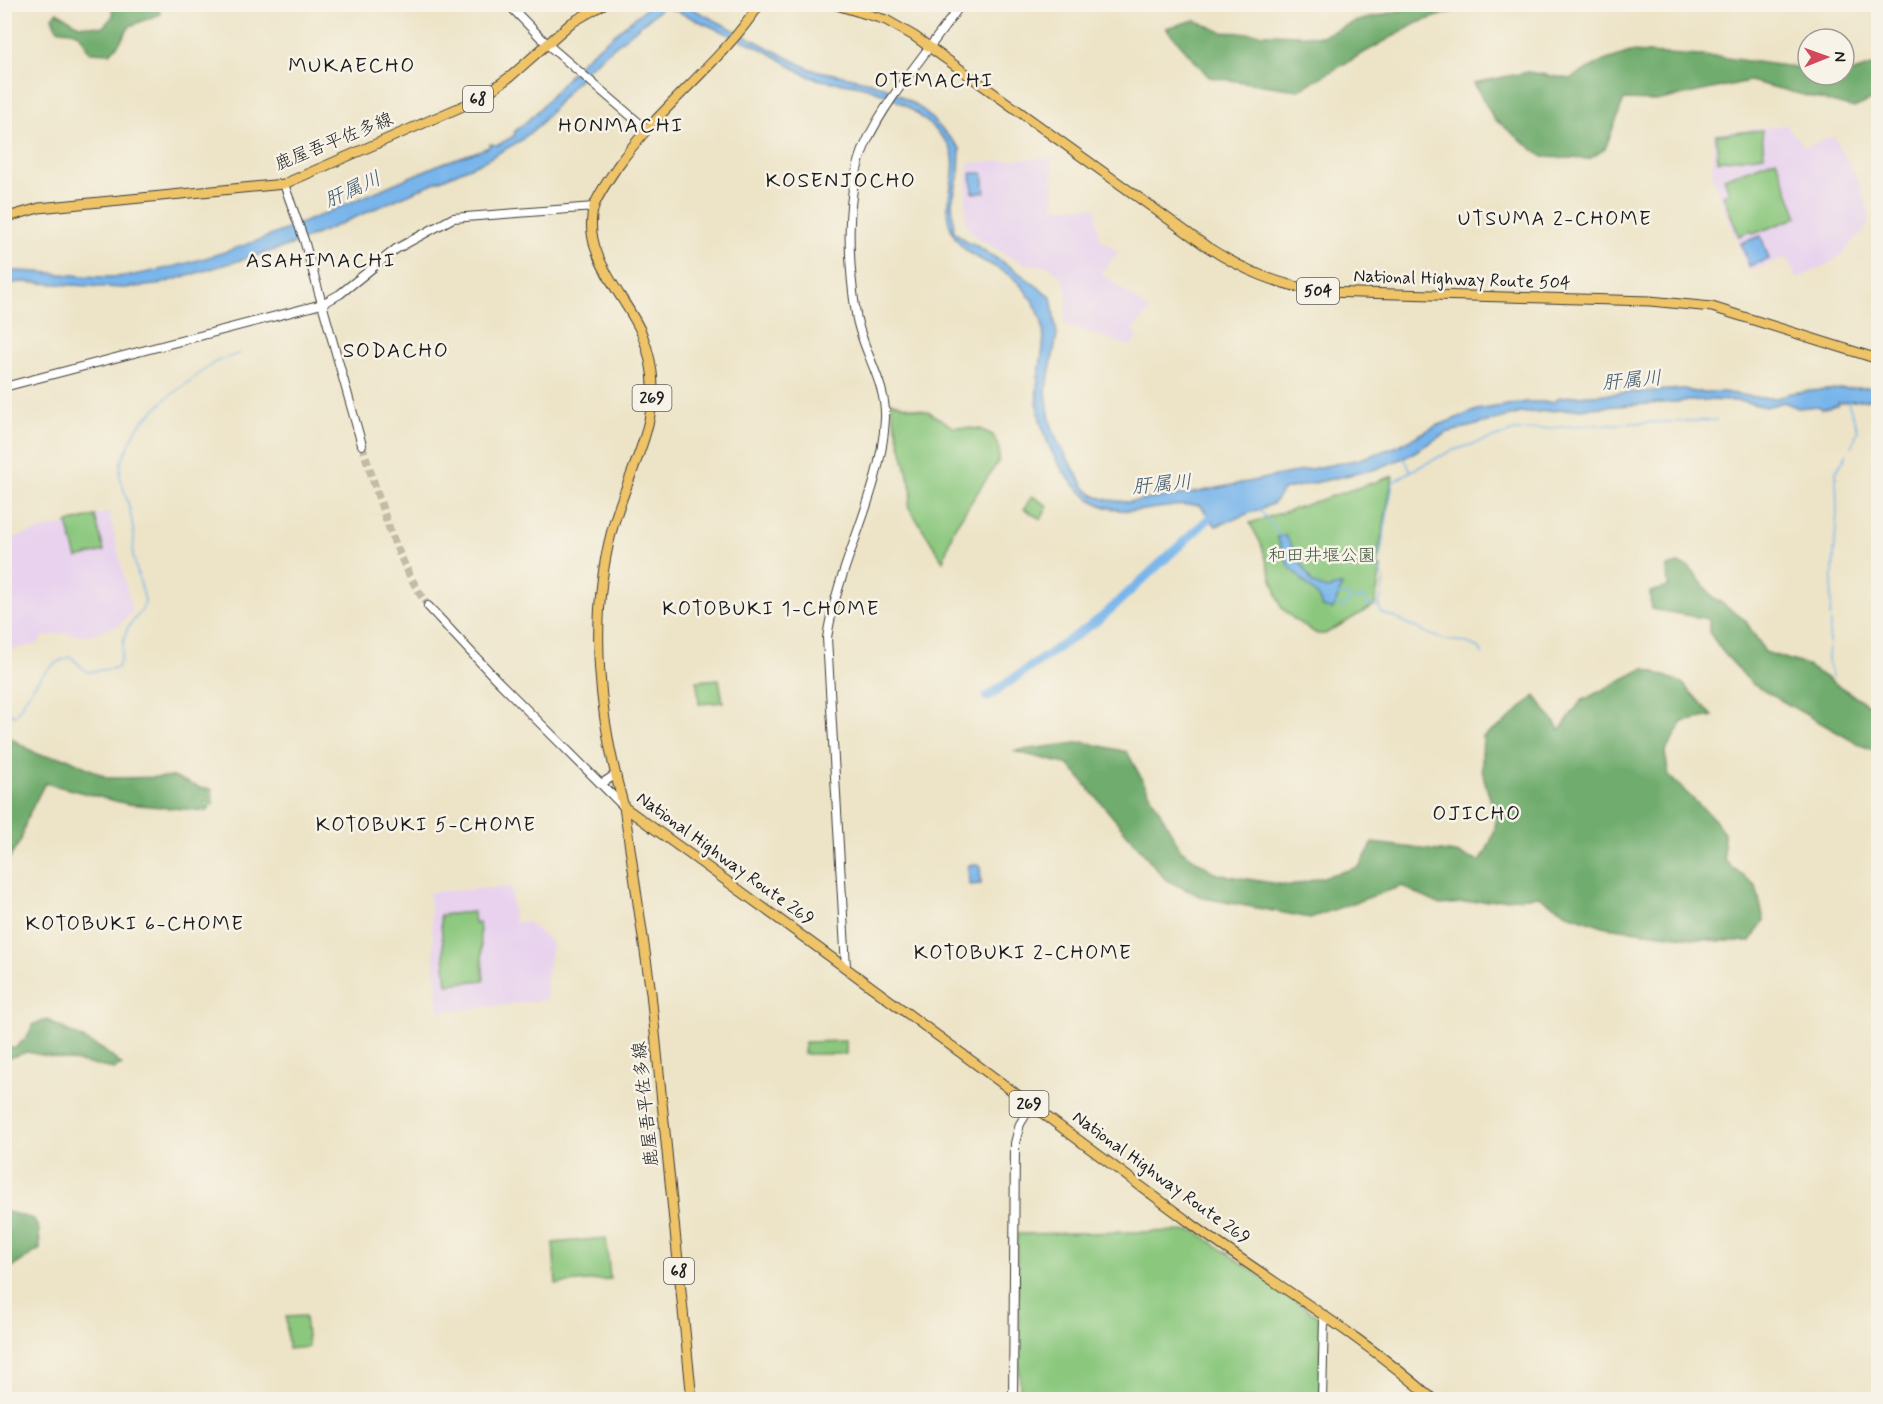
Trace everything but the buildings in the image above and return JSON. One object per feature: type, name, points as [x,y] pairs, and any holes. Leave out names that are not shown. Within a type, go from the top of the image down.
[{"type":"main road","name":"鹿屋吾平佐多線","points":[[4,218],[39,208],[284,184],[479,99],[511,76],[571,23],[604,4]]},
{"type":"main road","points":[[594,207],[607,182],[645,129],[729,42],[760,4]]},
{"type":"main road","name":"National Highway Route 504","points":[[833,4],[886,20],[929,47],[1206,246],[1249,272],[1274,282],[1323,292],[1650,301],[1712,307],[1877,356]]},
{"type":"main road","name":"National Highway Route 269","points":[[594,207],[596,244],[602,267],[642,333],[652,370],[650,415],[612,531],[601,602],[602,703],[615,775],[624,807],[846,967],[1031,1106],[1434,1400]]},
{"type":"main road","name":"鹿屋吾平佐多線","points":[[624,807],[651,993],[692,1400]]},
{"type":"street","points":[[508,4],[547,44],[645,129]]},
{"type":"street","points":[[846,967],[827,638],[831,614],[878,473],[886,408],[858,325],[849,270],[858,166],[866,143],[891,102],[961,4]]},
{"type":"street","points":[[284,184],[304,240],[363,445]]},
{"type":"street","points":[[4,387],[322,304],[340,294],[396,249],[453,218],[594,207]]},
{"type":"street","points":[[428,606],[624,807]]},
{"type":"street","points":[[601,784],[615,775]]},
{"type":"street","points":[[1013,1400],[1015,1143],[1020,1124],[1031,1106]]},
{"type":"street","points":[[1322,1400],[1323,1317]]},
{"type":"shaded area","points":[[1786,125],[1805,147],[1834,136],[1859,183],[1869,213],[1869,224],[1843,253],[1833,261],[1797,279],[1787,258],[1749,271],[1712,177],[1714,134]]},
{"type":"shaded area","points":[[1052,157],[1054,207],[1096,207],[1101,240],[1118,252],[1101,273],[1150,311],[1133,329],[1137,337],[1131,346],[1064,324],[1068,296],[1062,277],[1049,266],[1026,264],[1015,260],[979,239],[970,230],[965,220],[968,163]]},
{"type":"shaded area","points":[[109,512],[132,612],[119,625],[86,636],[65,633],[51,635],[43,637],[37,644],[5,651],[5,540]]},
{"type":"shaded area","points":[[511,887],[514,923],[526,921],[550,941],[552,946],[546,978],[547,1000],[439,1012],[429,892]]},
{"type":"green space","points":[[1425,4],[1472,5],[1417,23],[1298,90],[1209,77],[1166,28],[1195,20],[1222,32],[1322,36],[1354,22]]},
{"type":"green space","points":[[118,5],[161,5],[158,6],[160,14],[130,26],[110,53],[89,52],[80,36],[73,32],[59,30],[52,17],[57,12],[79,25],[103,27],[113,16],[112,10]]},
{"type":"green space","points":[[1630,52],[1719,57],[1796,67],[1796,87],[1856,87],[1856,71],[1878,64],[1878,97],[1854,108],[1749,81],[1656,101],[1624,100],[1605,149],[1589,159],[1543,157],[1494,119],[1474,83],[1528,72],[1570,79],[1601,62]]},
{"type":"green space","points":[[1762,130],[1764,155],[1718,161],[1716,135]]},
{"type":"green space","points":[[1776,159],[1798,217],[1753,234],[1751,231],[1739,236],[1723,195],[1729,192],[1724,178]]},
{"type":"green space","points":[[890,402],[929,412],[953,427],[980,429],[993,435],[999,448],[999,460],[954,528],[943,561],[908,506],[912,492]]},
{"type":"green space","name":"和田井堰公園","points":[[1393,476],[1376,567],[1381,567],[1375,605],[1325,634],[1317,634],[1296,621],[1281,607],[1261,544],[1250,523]]},
{"type":"green space","points":[[1032,496],[1048,506],[1041,519],[1024,509]]},
{"type":"green space","points":[[95,516],[104,551],[77,558],[67,523]]},
{"type":"green space","points":[[1678,564],[1689,567],[1713,597],[1745,620],[1765,652],[1806,665],[1878,711],[1878,752],[1858,744],[1752,684],[1722,651],[1709,632],[1709,619],[1651,609],[1650,592],[1668,587],[1667,567]]},
{"type":"green space","points":[[1644,668],[1682,683],[1713,716],[1682,722],[1665,753],[1669,776],[1716,821],[1724,834],[1724,860],[1756,886],[1764,920],[1751,941],[1717,941],[1606,927],[1571,915],[1538,896],[1440,905],[1402,886],[1310,918],[1204,898],[1166,880],[1069,765],[1013,751],[1084,742],[1127,752],[1181,850],[1217,874],[1291,886],[1359,867],[1373,843],[1456,853],[1480,862],[1493,835],[1495,825],[1494,809],[1482,770],[1483,737],[1507,721],[1535,696],[1560,730],[1581,701]]},
{"type":"green space","points":[[719,679],[723,702],[699,704],[697,681]]},
{"type":"green space","points":[[5,735],[39,755],[67,758],[108,778],[174,777],[201,788],[212,789],[213,804],[206,811],[127,804],[45,783],[27,818],[21,840],[5,865]]},
{"type":"green space","points":[[473,912],[474,923],[479,922],[484,980],[447,984],[440,915]]},
{"type":"green space","points":[[47,1020],[102,1049],[122,1065],[114,1069],[27,1052],[5,1059],[5,1047],[15,1048],[26,1038],[34,1024]]},
{"type":"green space","points":[[846,1041],[846,1054],[804,1054],[805,1042]]},
{"type":"green space","points":[[4,1211],[34,1219],[39,1231],[40,1249],[11,1268],[5,1262]]},
{"type":"green space","points":[[1196,1231],[1320,1318],[1321,1399],[1020,1399],[1017,1234]]},
{"type":"green space","points":[[606,1238],[610,1279],[556,1284],[553,1243]]},
{"type":"green space","points":[[305,1316],[308,1347],[288,1349],[286,1317]]},
{"type":"water","points":[[650,5],[685,5],[810,69],[871,82],[891,90],[923,110],[960,148],[959,174],[952,202],[954,231],[969,244],[972,243],[1015,270],[1051,297],[1057,335],[1046,391],[1050,421],[1057,441],[1085,488],[1095,496],[1128,502],[1193,493],[1360,459],[1398,446],[1434,427],[1477,410],[1526,402],[1553,402],[1560,397],[1685,389],[1693,392],[1723,392],[1777,398],[1790,393],[1807,391],[1878,387],[1878,398],[1838,403],[1838,405],[1821,409],[1818,406],[1798,408],[1784,402],[1766,407],[1739,401],[1702,400],[1521,413],[1446,433],[1406,457],[1376,469],[1283,490],[1273,504],[1216,526],[1200,505],[1136,510],[1114,509],[1098,503],[1083,493],[1069,479],[1048,444],[1038,406],[1037,388],[1044,339],[1041,319],[1032,300],[1017,282],[1001,270],[968,252],[951,229],[948,207],[954,161],[946,141],[918,114],[885,94],[860,86],[811,77],[764,50],[677,11],[663,7],[588,68],[539,125],[520,141],[486,160],[292,245],[156,285],[123,288],[21,282],[5,284],[5,274],[15,271],[120,277],[173,267],[288,229],[438,165],[489,147],[490,144],[498,145],[514,136],[515,131],[535,114],[584,59]]},
{"type":"water","points":[[971,173],[983,173],[985,192],[973,193]]},
{"type":"water","points":[[1761,236],[1769,259],[1749,266],[1741,243]]},
{"type":"water","points":[[1286,536],[1313,584],[1327,589],[1342,585],[1333,610],[1323,607],[1316,594],[1289,566],[1277,537]]},
{"type":"water","points":[[968,865],[980,865],[981,884],[969,885]]},
{"type":"waterway","points":[[4,709],[15,716],[38,680],[61,660],[71,657],[87,672],[117,668],[126,633],[143,608],[145,600],[133,557],[134,535],[130,510],[120,477],[121,462],[138,426],[167,398],[215,362],[240,353]]},
{"type":"waterway","points":[[1848,402],[1858,431],[1851,447]]},
{"type":"waterway","points":[[1411,471],[1451,451],[1515,431],[1586,425],[1717,420]]},
{"type":"waterway","points":[[1830,617],[1837,512],[1836,472],[1847,454]]},
{"type":"waterway","points":[[1357,599],[1361,597],[1367,599],[1366,605],[1379,606],[1384,579],[1378,569],[1393,482],[1411,471],[1404,458]]},
{"type":"waterway","points":[[1258,508],[1282,537]]},
{"type":"waterway","points":[[987,697],[1101,618],[1217,511]]},
{"type":"waterway","points":[[1337,595],[1348,595],[1350,600],[1353,600]]},
{"type":"waterway","points":[[1334,603],[1343,607],[1349,601]]},
{"type":"waterway","points":[[1379,606],[1381,613],[1443,639],[1459,641],[1476,647],[1482,654]]},
{"type":"waterway","points":[[1830,622],[1828,661],[1832,677]]},
{"type":"tunnel","points":[[362,445],[397,549],[416,588],[428,606]]},
{"type":"district","name":"MUKAECHO","points":[[352,66]]},
{"type":"district","name":"OTEMACHI","points":[[934,81]]},
{"type":"district","name":"HONMACHI","points":[[621,126]]},
{"type":"district","name":"KOSENJOCHO","points":[[841,181]]},
{"type":"district","name":"UTSUMA 2-CHOME","points":[[1555,219]]},
{"type":"district","name":"ASAHIMACHI","points":[[321,261]]},
{"type":"district","name":"SODACHO","points":[[396,351]]},
{"type":"district","name":"KOTOBUKI 1-CHOME","points":[[771,609]]},
{"type":"district","name":"OJICHO","points":[[1477,814]]},
{"type":"district","name":"KOTOBUKI 5-CHOME","points":[[426,825]]},
{"type":"district","name":"KOTOBUKI 6-CHOME","points":[[135,924]]},
{"type":"district","name":"KOTOBUKI 2-CHOME","points":[[1023,953]]},
{"type":"water label","name":"肝属川","points":[[353,190]]},
{"type":"water label","name":"肝属川","points":[[1632,381]]},
{"type":"water label","name":"肝属川","points":[[1162,485]]}]
